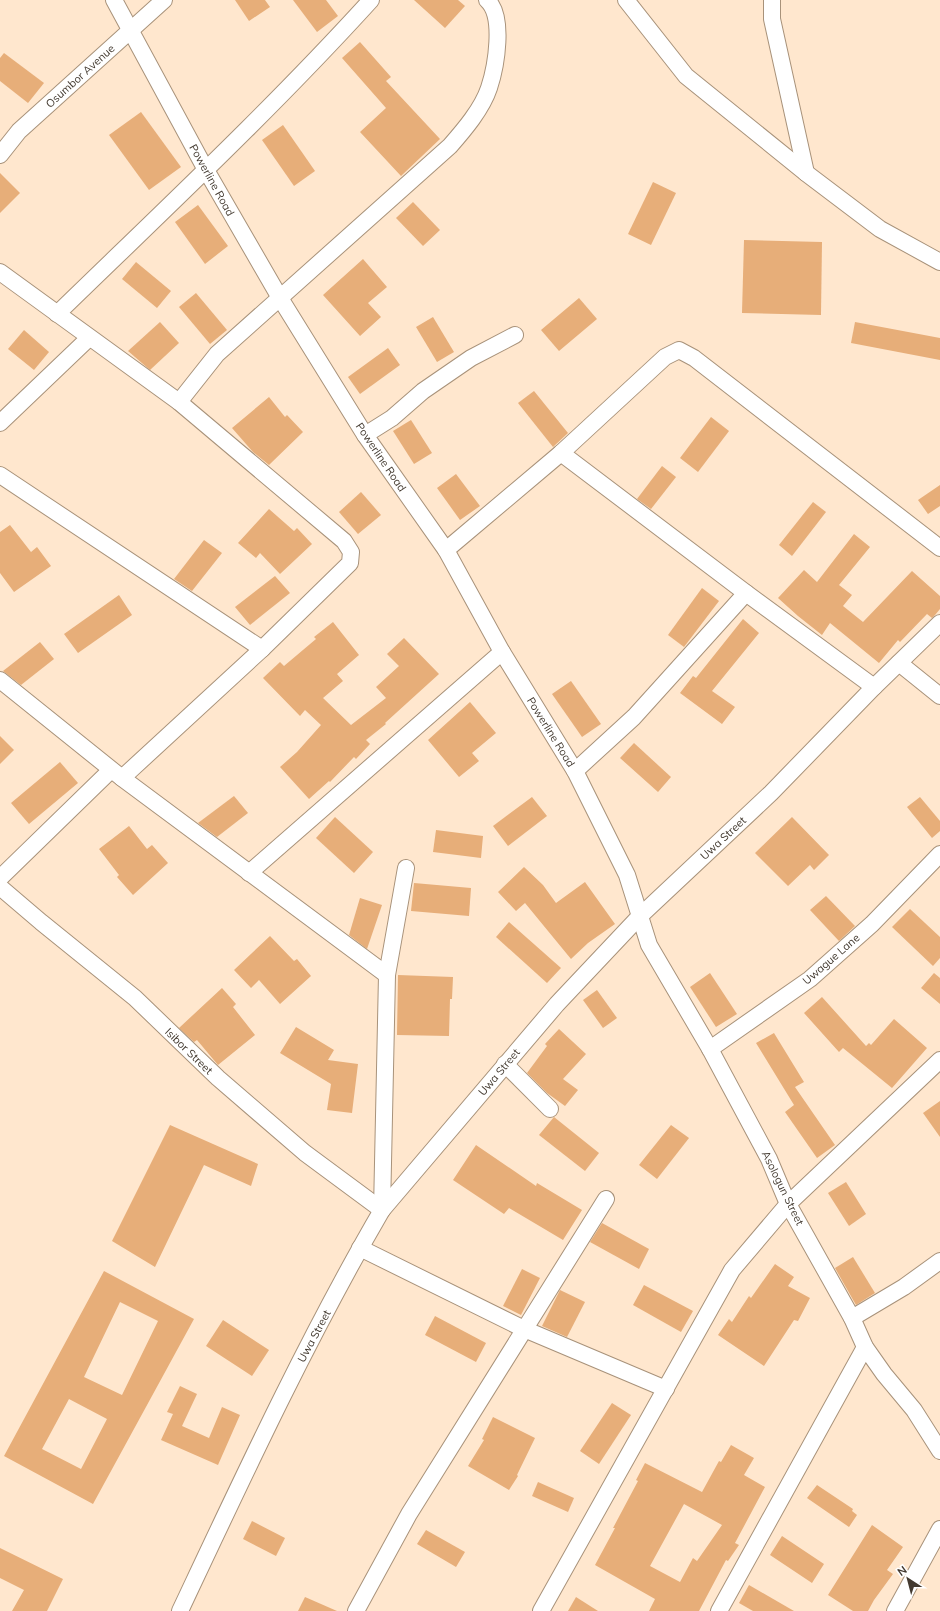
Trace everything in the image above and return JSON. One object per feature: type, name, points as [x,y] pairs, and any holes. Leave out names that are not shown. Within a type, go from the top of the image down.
[{"type":"street","name":"Powerline Road","points":[[114,0],[206,170],[280,298],[365,435],[446,550],[502,652],[575,771],[627,875],[640,916]]},
{"type":"street","name":"Osumbor Avenue","points":[[0,155],[19,131],[164,0]]},
{"type":"street","points":[[57,314],[206,170],[321,55],[371,0]]},
{"type":"street","points":[[179,402],[217,354],[450,146],[470,123],[489,89],[496,50],[497,23],[492,5],[487,0]]},
{"type":"street","points":[[626,0],[651,34],[686,76],[806,173],[880,229],[940,262]]},
{"type":"street","points":[[772,0],[772,19],[806,173]]},
{"type":"street","points":[[0,272],[179,402],[344,542],[351,552],[350,563],[262,649],[116,774],[0,878]]},
{"type":"street","points":[[365,435],[392,418],[423,391],[471,358],[515,335]]},
{"type":"street","points":[[0,423],[89,338]]},
{"type":"street","points":[[446,550],[561,453],[665,357],[679,350],[694,358],[940,548]]},
{"type":"street","points":[[561,453],[746,593],[874,687]]},
{"type":"street","points":[[0,475],[262,649]]},
{"type":"street","points":[[575,771],[634,717],[746,593]]},
{"type":"street","name":"Uwa Street","points":[[180,1611],[262,1436],[360,1248],[382,1210],[557,1004],[640,916],[771,793],[874,687],[940,623]]},
{"type":"street","points":[[250,873],[502,652]]},
{"type":"street","points":[[899,663],[940,696]]},
{"type":"street","points":[[0,680],[116,774],[387,975]]},
{"type":"street","name":"Uwague Lane","points":[[710,1049],[810,979],[872,924],[940,854]]},
{"type":"street","points":[[382,1210],[387,975],[406,868]]},
{"type":"street","name":"Isibor Street","points":[[0,887],[135,998],[218,1078],[305,1153],[382,1210]]},
{"type":"street","name":"Asologun Street","points":[[640,916],[643,930],[649,945],[710,1049],[769,1159],[788,1204],[852,1318],[865,1347],[884,1374],[914,1410],[940,1451]]},
{"type":"street","points":[[541,1611],[732,1270],[788,1204],[940,1060]]},
{"type":"street","points":[[505,1064],[550,1109]]},
{"type":"street","points":[[356,1611],[409,1514],[606,1199]]},
{"type":"street","points":[[360,1248],[524,1329],[666,1389]]},
{"type":"street","points":[[852,1318],[940,1262]]},
{"type":"street","points":[[719,1611],[865,1347]]},
{"type":"street","points":[[895,1611],[940,1529]]},
{"type":"building","points":[[235,0],[265,0],[270,7],[249,21]]},
{"type":"building","points":[[293,0],[326,0],[338,16],[317,32]]},
{"type":"building","points":[[414,0],[458,0],[465,6],[445,28]]},
{"type":"building","points":[[360,42],[391,77],[386,81],[440,139],[401,176],[360,132],[386,108],[342,58]]},
{"type":"building","points":[[4,53],[44,83],[28,103],[0,81],[0,58]]},
{"type":"building","points":[[141,112],[181,167],[149,190],[109,135]]},
{"type":"building","points":[[283,125],[315,171],[294,186],[262,140]]},
{"type":"building","points":[[0,173],[20,193],[0,213]]},
{"type":"building","points":[[653,182],[676,193],[651,245],[628,234]]},
{"type":"building","points":[[413,202],[440,230],[423,246],[396,218]]},
{"type":"building","points":[[198,205],[228,246],[205,264],[175,222]]},
{"type":"building","points":[[744,240],[822,242],[821,315],[742,313]]},
{"type":"building","points":[[363,259],[387,287],[368,303],[381,317],[360,336],[323,295]]},
{"type":"building","points":[[136,262],[171,291],[157,308],[122,279]]},
{"type":"building","points":[[196,293],[227,330],[210,344],[179,307]]},
{"type":"building","points":[[579,298],[597,319],[559,351],[541,330]]},
{"type":"building","points":[[433,317],[454,352],[437,362],[416,327]]},
{"type":"building","points":[[160,322],[179,343],[150,370],[128,351]]},
{"type":"building","points":[[855,322],[940,338],[940,360],[851,343]]},
{"type":"building","points":[[24,330],[49,352],[34,370],[8,349]]},
{"type":"building","points":[[388,348],[400,365],[360,394],[348,377]]},
{"type":"building","points":[[534,391],[568,433],[553,447],[518,403]]},
{"type":"building","points":[[269,397],[285,417],[287,415],[303,432],[269,465],[253,452],[232,428]]},
{"type":"building","points":[[711,417],[729,431],[698,472],[680,458]]},
{"type":"building","points":[[411,420],[432,453],[414,464],[393,431]]},
{"type":"building","points":[[662,466],[676,477],[651,509],[637,499]]},
{"type":"building","points":[[456,474],[480,506],[460,520],[437,488]]},
{"type":"building","points":[[940,485],[940,506],[928,514],[918,500]]},
{"type":"building","points":[[361,492],[381,515],[358,534],[339,512]]},
{"type":"building","points":[[813,502],[826,512],[792,556],[779,545]]},
{"type":"building","points":[[269,509],[294,531],[297,528],[312,544],[280,574],[260,553],[256,558],[238,543]]},
{"type":"building","points":[[10,525],[31,552],[37,547],[51,566],[14,592],[0,573],[0,532]]},
{"type":"building","points":[[854,534],[870,547],[839,585],[852,595],[843,606],[863,622],[912,571],[940,596],[940,609],[935,615],[932,618],[927,614],[900,642],[898,640],[879,663],[830,623],[822,635],[778,598],[804,570],[817,582]]},
{"type":"building","points":[[204,540],[222,553],[192,591],[174,579]]},
{"type":"building","points":[[275,576],[290,593],[250,625],[235,607]]},
{"type":"building","points":[[702,588],[719,601],[684,647],[668,635]]},
{"type":"building","points":[[119,595],[132,615],[78,653],[64,634]]},
{"type":"building","points":[[743,619],[759,633],[712,691],[735,707],[722,724],[680,693],[693,676],[696,678]]},
{"type":"building","points":[[333,622],[359,655],[337,674],[343,681],[323,698],[351,725],[386,698],[376,687],[399,666],[387,654],[404,638],[439,674],[385,723],[386,724],[366,740],[370,744],[356,759],[354,757],[330,782],[329,781],[309,799],[280,767],[297,752],[321,725],[305,710],[300,716],[263,678],[280,662],[284,666],[316,639],[314,637]]},
{"type":"building","points":[[40,642],[54,659],[21,685],[3,671]]},
{"type":"building","points":[[571,681],[601,724],[582,737],[552,694]]},
{"type":"building","points":[[470,702],[496,733],[472,753],[479,761],[459,777],[428,740]]},
{"type":"building","points":[[0,736],[14,750],[0,764]]},
{"type":"building","points":[[634,743],[671,777],[658,792],[620,758]]},
{"type":"building","points":[[60,762],[78,783],[29,824],[11,803]]},
{"type":"building","points":[[234,796],[248,813],[217,837],[198,823]]},
{"type":"building","points":[[532,797],[547,816],[508,846],[493,826]]},
{"type":"building","points":[[920,797],[940,821],[940,831],[932,838],[907,807]]},
{"type":"building","points":[[335,817],[373,852],[354,873],[316,838]]},
{"type":"building","points":[[792,817],[829,855],[814,870],[810,865],[788,886],[755,853]]},
{"type":"building","points":[[129,826],[147,849],[152,845],[168,863],[133,895],[117,877],[119,875],[99,849]]},
{"type":"building","points":[[436,830],[483,836],[481,858],[433,852]]},
{"type":"building","points":[[524,867],[543,885],[556,903],[585,882],[615,924],[588,943],[571,959],[525,903],[516,911],[498,892]]},
{"type":"building","points":[[414,883],[471,888],[469,916],[411,911]]},
{"type":"building","points":[[826,896],[855,926],[839,941],[810,910]]},
{"type":"building","points":[[360,898],[382,905],[367,949],[349,935]]},
{"type":"building","points":[[910,909],[940,937],[940,958],[933,966],[892,927]]},
{"type":"building","points":[[509,922],[561,968],[547,983],[496,937]]},
{"type":"building","points":[[270,936],[294,961],[297,959],[311,976],[280,1004],[259,980],[251,988],[234,970]]},
{"type":"building","points":[[710,973],[737,1014],[716,1027],[690,987]]},
{"type":"building","points":[[934,973],[940,978],[940,1004],[921,988]]},
{"type":"building","points":[[398,975],[453,977],[452,999],[450,999],[449,1036],[397,1035]]},
{"type":"building","points":[[222,988],[236,1004],[233,1007],[255,1035],[218,1065],[197,1040],[194,1042],[179,1028]]},
{"type":"building","points":[[597,990],[617,1018],[603,1028],[583,1000]]},
{"type":"building","points":[[822,997],[866,1046],[869,1043],[871,1045],[894,1019],[927,1048],[892,1088],[843,1048],[839,1052],[804,1013]]},
{"type":"building","points":[[296,1027],[334,1050],[328,1060],[358,1064],[352,1113],[327,1110],[331,1084],[280,1053]]},
{"type":"building","points":[[559,1029],[586,1054],[563,1079],[578,1090],[565,1106],[547,1093],[527,1073],[547,1046],[545,1044]]},
{"type":"building","points":[[774,1033],[804,1082],[795,1087],[835,1145],[817,1158],[785,1112],[794,1105],[756,1043]]},
{"type":"building","points":[[940,1101],[940,1137],[923,1113]]},
{"type":"building","points":[[554,1117],[599,1153],[585,1171],[539,1135]]},
{"type":"building","points":[[170,1125],[258,1164],[251,1186],[204,1165],[155,1267],[112,1241]]},
{"type":"building","points":[[671,1125],[689,1138],[657,1179],[639,1165]]},
{"type":"building","points":[[476,1145],[536,1186],[537,1183],[582,1210],[563,1240],[509,1208],[504,1214],[453,1180]]},
{"type":"building","points":[[846,1182],[866,1214],[849,1226],[828,1193]]},
{"type":"building","points":[[602,1223],[649,1249],[639,1269],[590,1242]]},
{"type":"building","points":[[853,1257],[875,1293],[856,1305],[835,1268]]},
{"type":"building","points":[[775,1264],[794,1277],[788,1286],[810,1298],[798,1321],[794,1320],[764,1366],[718,1335],[729,1319],[732,1322],[749,1296],[751,1298]]},
{"type":"building","points":[[522,1269],[540,1278],[521,1315],[503,1306]]},
{"type":"building","points":[[104,1271],[194,1319],[93,1504],[4,1456]],"holes":[[[120,1302],[158,1321],[122,1395],[84,1377]],[[69,1399],[107,1419],[81,1469],[42,1449]]]},
{"type":"building","points":[[644,1285],[693,1311],[681,1332],[633,1305]]},
{"type":"building","points":[[560,1290],[585,1302],[567,1337],[542,1326]]},
{"type":"building","points":[[435,1316],[486,1343],[476,1362],[425,1335]]},
{"type":"building","points":[[223,1320],[269,1350],[252,1376],[206,1346]]},
{"type":"building","points":[[180,1386],[197,1394],[182,1426],[209,1438],[222,1407],[240,1415],[218,1465],[161,1440],[173,1414],[167,1412]]},
{"type":"building","points":[[612,1403],[631,1415],[599,1464],[580,1451]]},
{"type":"building","points":[[493,1417],[535,1438],[517,1475],[518,1476],[509,1490],[468,1466],[484,1440],[482,1439]]},
{"type":"building","points":[[731,1445],[754,1458],[744,1475],[765,1487],[735,1543],[739,1545],[728,1561],[726,1560],[699,1611],[649,1611],[655,1599],[595,1565],[638,1481],[636,1480],[645,1463],[702,1492],[719,1461],[721,1462]],"holes":[[[684,1504],[722,1525],[697,1561],[693,1558],[680,1582],[650,1566]]]},
{"type":"building","points":[[538,1482],[574,1498],[568,1512],[532,1496]]},
{"type":"building","points":[[817,1485],[853,1509],[852,1511],[857,1515],[849,1527],[807,1498]]},
{"type":"building","points":[[252,1521],[285,1538],[276,1556],[243,1539]]},
{"type":"building","points":[[872,1525],[903,1547],[887,1570],[893,1574],[868,1611],[853,1611],[828,1595]]},
{"type":"building","points":[[426,1530],[465,1552],[456,1567],[417,1544]]},
{"type":"building","points":[[782,1536],[824,1564],[812,1583],[770,1555]]},
{"type":"building","points":[[0,1548],[63,1579],[47,1611],[12,1611],[24,1590],[0,1578]]},
{"type":"building","points":[[749,1585],[794,1611],[753,1611],[739,1603]]},
{"type":"building","points":[[305,1597],[337,1611],[298,1611]]},
{"type":"building","points":[[576,1597],[598,1611],[568,1611]]}]
